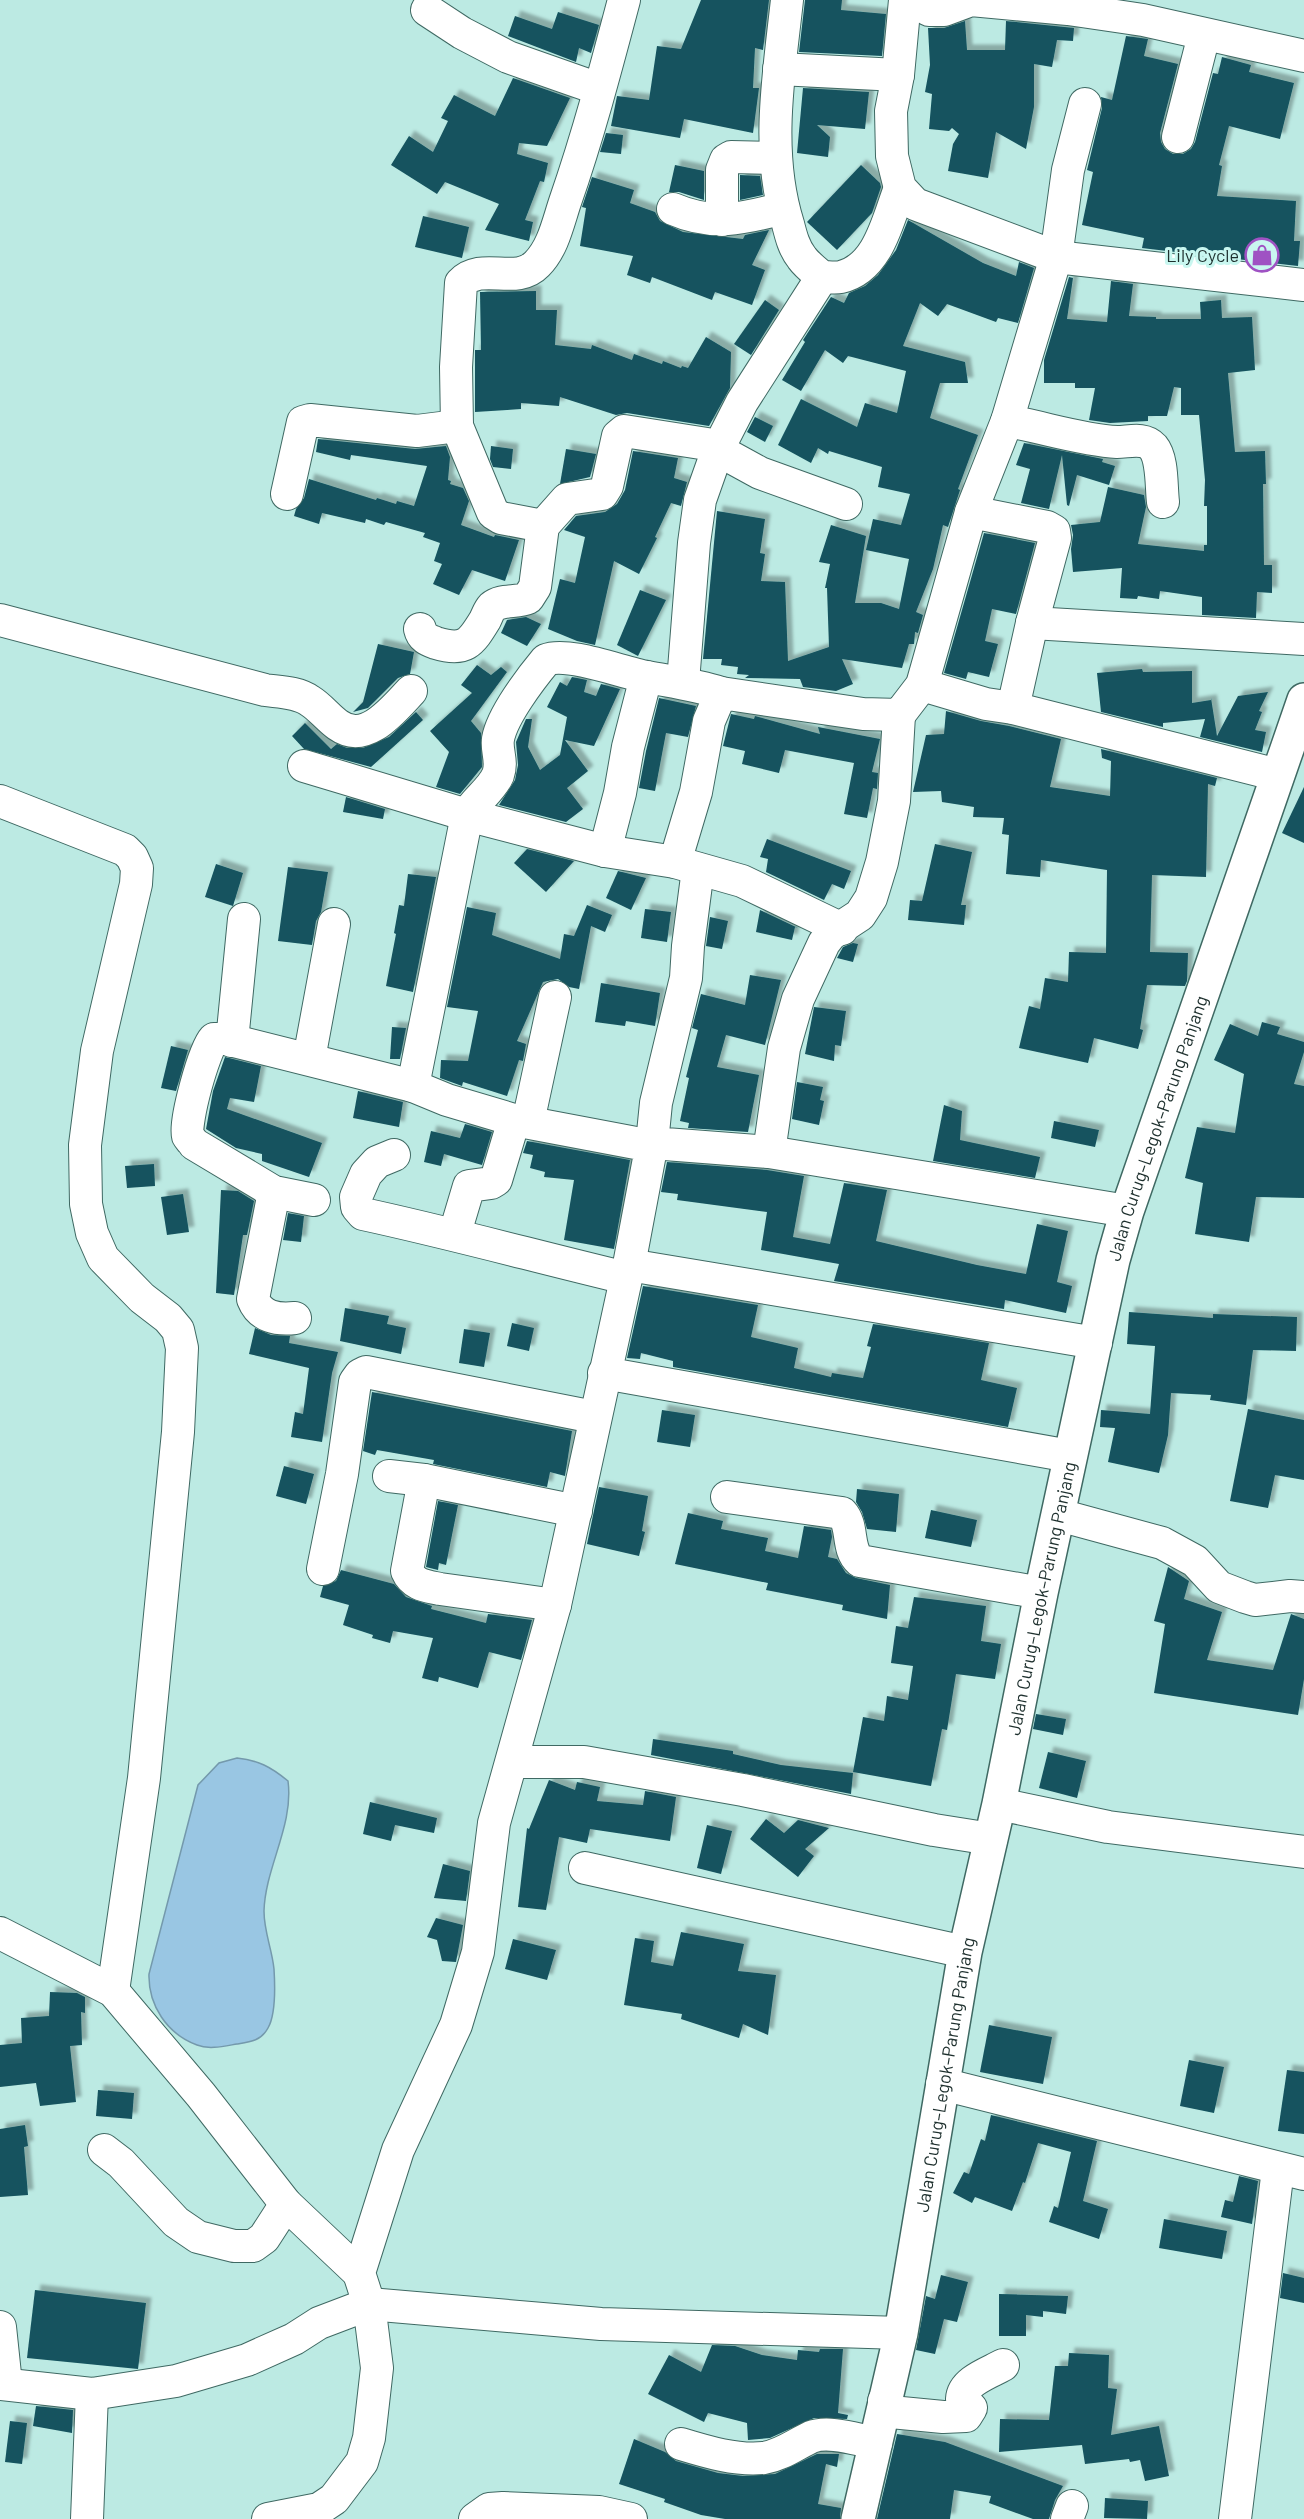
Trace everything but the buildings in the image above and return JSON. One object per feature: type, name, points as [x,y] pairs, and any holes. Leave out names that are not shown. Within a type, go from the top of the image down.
[{"type":"main road","name":"Jalan Curug–Legok–Parung Panjang","points":[[858,2519],[901,2332],[965,1952],[999,1804],[1041,1593],[1113,1260],[1127,1211],[1304,700]]},
{"type":"street","points":[[543,526],[501,518],[493,513],[457,426],[456,367],[461,283],[474,273],[525,272],[548,253],[580,161],[624,0]]},
{"type":"street","points":[[787,0],[779,69],[774,158],[783,208],[794,244],[802,259],[822,277],[841,277],[859,269],[875,253],[900,188]]},
{"type":"street","points":[[905,0],[898,75],[891,111],[892,156],[900,188],[915,204],[1056,257],[1304,285]]},
{"type":"street","points":[[912,0],[929,10],[944,10],[971,0],[1068,9],[1146,10],[1204,35],[1304,56]]},
{"type":"street","points":[[427,10],[462,33],[508,57],[599,89]]},
{"type":"street","points":[[1178,138],[1204,35]]},
{"type":"street","points":[[779,69],[898,75]]},
{"type":"street","points":[[769,1152],[784,1048],[798,999],[824,943],[831,934],[842,929],[860,915],[871,898],[882,862],[894,801],[899,715],[922,686],[971,512],[1007,421],[1056,257],[1068,170],[1085,104]]},
{"type":"street","points":[[722,220],[722,170],[726,160],[731,157],[774,158]]},
{"type":"street","points":[[673,209],[707,220],[722,220],[783,208]]},
{"type":"street","points":[[683,682],[694,543],[700,500],[718,449],[742,402],[822,277]]},
{"type":"street","points":[[287,494],[303,422],[310,420],[317,423],[417,431],[457,426]]},
{"type":"street","points":[[1007,421],[1112,441],[1149,443],[1155,449],[1159,463],[1162,501]]},
{"type":"street","points":[[420,629],[422,636],[428,640],[447,646],[463,646],[474,639],[492,608],[507,601],[528,598],[535,587],[543,526],[567,499],[602,494],[607,486],[618,436],[624,431],[707,444],[780,482],[846,504]]},
{"type":"street","points":[[971,512],[1047,527],[1054,531],[1055,538],[1032,623],[1013,708]]},
{"type":"street","points":[[0,620],[265,690],[302,697],[310,701],[340,727],[349,730],[373,728],[411,692]]},
{"type":"street","points":[[1032,623],[1304,639]]},
{"type":"street","points":[[413,1086],[467,815],[472,805],[498,776],[501,764],[498,740],[500,732],[515,703],[546,660],[554,657],[594,663],[646,677],[683,682],[721,693],[863,714],[899,715]]},
{"type":"street","points":[[605,851],[646,677]]},
{"type":"street","points":[[922,686],[986,704],[1013,708],[1278,775]]},
{"type":"street","points":[[358,2273],[398,2150],[456,2025],[478,1952],[494,1823],[555,1605],[627,1271],[652,1143],[656,1103],[686,978],[688,946],[686,866],[709,721],[721,693]]},
{"type":"street","points":[[304,766],[467,815],[605,851],[686,866],[741,881],[842,929]]},
{"type":"street","points":[[0,801],[125,850],[132,857],[137,868],[136,884],[124,939],[97,1051],[85,1145],[86,1204],[92,1233],[103,1258],[142,1298],[168,1318],[178,1330],[182,1348],[178,1432],[144,1778],[114,1991]]},
{"type":"street","points":[[232,1041],[244,919]]},
{"type":"street","points":[[309,1059],[333,924]]},
{"type":"street","points":[[455,1233],[469,1185],[491,1183],[496,1179],[521,1121],[555,997]]},
{"type":"street","points":[[314,1200],[274,1191],[194,1144],[189,1137],[188,1128],[193,1100],[206,1051],[214,1039],[219,1037],[413,1086],[447,1100],[521,1121],[641,1144],[769,1152],[1127,1211]]},
{"type":"street","points":[[394,1155],[377,1162],[366,1174],[356,1197],[357,1207],[363,1214],[455,1233],[535,1256],[1096,1343]]},
{"type":"street","points":[[274,1191],[254,1299],[260,1311],[266,1315],[295,1318]]},
{"type":"street","points":[[323,1569],[342,1474],[355,1383],[360,1375],[366,1372],[594,1417]]},
{"type":"street","points":[[604,1373],[1070,1456]]},
{"type":"street","points":[[389,1476],[424,1480],[576,1511]]},
{"type":"street","points":[[424,1480],[406,1571],[410,1578],[422,1585],[440,1589],[555,1605]]},
{"type":"street","points":[[727,1497],[842,1513],[849,1525],[855,1557],[860,1561],[1041,1593]]},
{"type":"street","points":[[1059,1515],[1162,1543],[1195,1561],[1219,1587],[1245,1597],[1255,1600],[1290,1596],[1304,1597]]},
{"type":"street","points":[[512,1762],[584,1762],[743,1790],[934,1830],[991,1839]]},
{"type":"street","points":[[999,1804],[1108,1827],[1304,1852]]},
{"type":"street","points":[[585,1868],[965,1952]]},
{"type":"street","points":[[0,1933],[114,1991],[201,2095],[286,2204],[358,2273],[369,2304],[377,2368],[369,2438],[362,2462],[334,2499],[319,2509],[268,2519]]},
{"type":"street","points":[[942,2084],[1291,2172],[1235,2519]]},
{"type":"street","points":[[104,2150],[121,2163],[176,2222],[198,2237],[234,2246],[253,2246],[264,2238],[286,2204]]},
{"type":"street","points":[[0,2327],[3,2384],[92,2394],[156,2385],[230,2366],[294,2338],[319,2323],[369,2304],[601,2324],[901,2332]]},
{"type":"street","points":[[884,2401],[891,2412],[943,2418],[966,2416],[971,2408],[962,2399],[965,2390],[972,2382],[1003,2365]]},
{"type":"street","points":[[87,2519],[92,2394]]},
{"type":"street","points":[[681,2444],[713,2453],[765,2458],[813,2436],[832,2436],[876,2443]]},
{"type":"street","points":[[475,2519],[489,2509],[503,2508],[599,2512],[631,2519]]},
{"type":"water","points":[[237,1758],[264,1765],[288,1781],[287,1814],[269,1879],[264,1911],[274,1969],[274,2007],[271,2022],[259,2038],[222,2047],[207,2047],[186,2040],[168,2026],[152,1997],[149,1974],[198,1785],[219,1763]]},
{"type":"place","name":"Lily Cycle","points":[[1262,255]]}]
